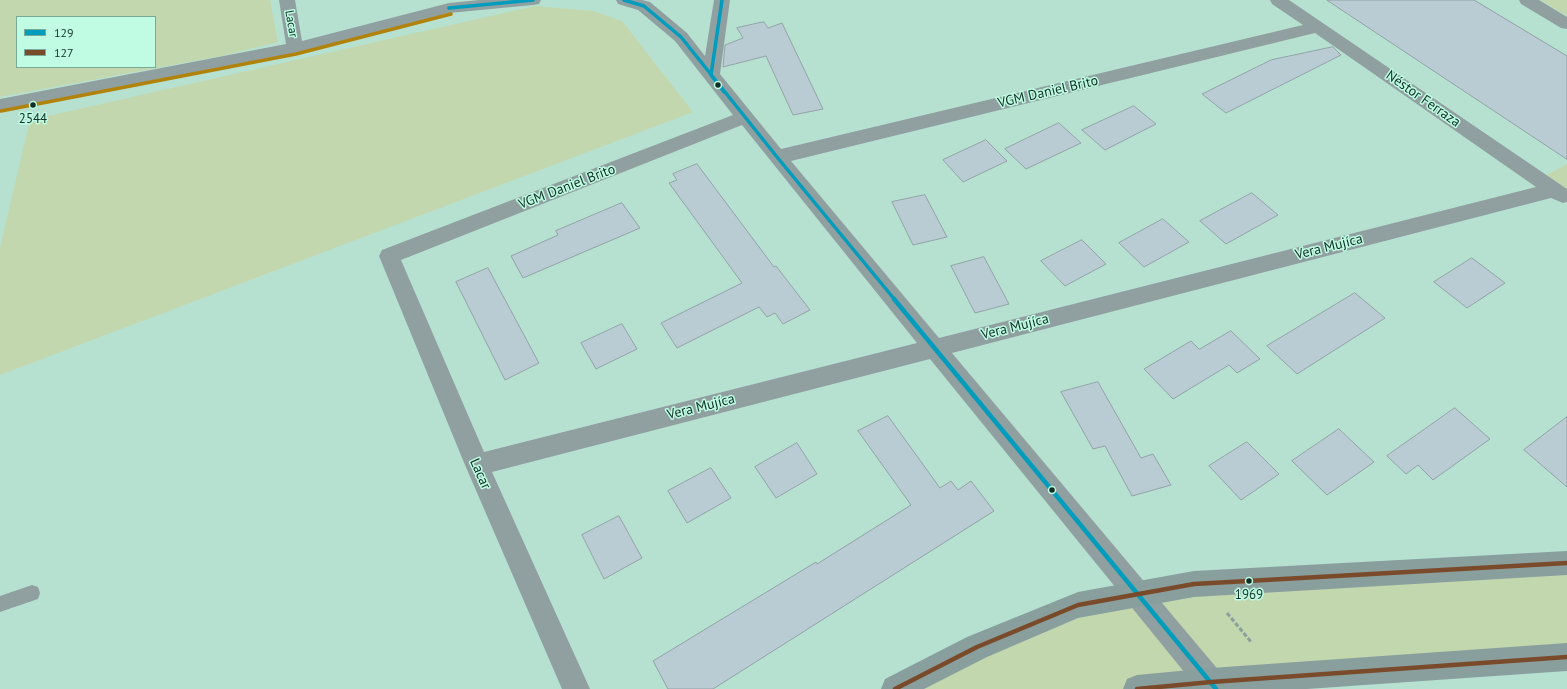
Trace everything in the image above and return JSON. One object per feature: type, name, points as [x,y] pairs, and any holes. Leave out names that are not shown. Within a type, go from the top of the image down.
[{"type":"main road","points":[[895,689],[977,647],[1078,605],[1194,584],[1567,564]]},
{"type":"main road","points":[[1137,689],[1214,685],[1567,657]]},
{"type":"street","name":"Lacar","points":[[287,0],[295,48]]},
{"type":"street","points":[[0,105],[295,48],[450,4],[533,0]]},
{"type":"street","points":[[624,0],[644,6],[681,37],[777,157],[1214,685]]},
{"type":"street","points":[[711,75],[722,0]]},
{"type":"street","name":"Néstor Ferraza","points":[[1278,0],[1561,194]]},
{"type":"street","points":[[1527,0],[1567,24]]},
{"type":"street","name":"VGM Daniel Brito","points":[[777,157],[1319,28]]},
{"type":"street","name":"VGM Daniel Brito","points":[[389,256],[745,117]]},
{"type":"street","name":"Vera Mujíca","points":[[477,465],[934,347],[1561,194]]},
{"type":"street","name":"Lacar","points":[[389,256],[477,465],[576,689]]},
{"type":"lane","points":[[0,604],[32,593]]},
{"type":"path","points":[[1223,608],[1252,643]]},
{"type":"green space","points":[[0,0],[270,0],[278,42],[226,55],[0,97]]},
{"type":"green space","points":[[1540,0],[1567,0],[1567,16]]},
{"type":"green space","points":[[535,6],[593,11],[622,21],[693,112],[0,375],[0,247],[30,120]]},
{"type":"green space","points":[[1567,164],[1567,189],[1547,175]]},
{"type":"green space","points":[[1567,563],[1567,657],[1137,689],[895,689],[1078,605]]},
{"type":"building","points":[[1327,0],[1474,0],[1567,56],[1567,159]]},
{"type":"building","points":[[764,22],[768,28],[782,23],[823,109],[793,115],[766,56],[723,67],[725,45],[743,38],[737,28]]},
{"type":"building","points":[[1333,47],[1341,55],[1226,113],[1202,94],[1271,60]]},
{"type":"building","points":[[1134,106],[1156,124],[1105,150],[1082,130]]},
{"type":"building","points":[[1059,123],[1081,143],[1026,169],[1005,149]]},
{"type":"building","points":[[986,140],[1007,161],[963,182],[943,160]]},
{"type":"building","points":[[697,164],[774,267],[776,266],[810,310],[783,324],[775,313],[767,317],[759,307],[677,348],[661,323],[742,283],[669,183],[677,180],[673,174]]},
{"type":"building","points":[[1252,193],[1278,215],[1226,244],[1200,221]]},
{"type":"building","points":[[925,195],[947,237],[913,245],[892,202]]},
{"type":"building","points":[[622,203],[640,228],[523,278],[511,256],[558,235],[556,231]]},
{"type":"building","points":[[1163,219],[1189,242],[1144,267],[1119,243]]},
{"type":"building","points":[[1082,240],[1106,264],[1065,286],[1041,261]]},
{"type":"building","points":[[984,257],[1009,304],[975,313],[951,266]]},
{"type":"building","points":[[1472,258],[1505,283],[1467,308],[1434,282]]},
{"type":"building","points":[[488,268],[539,363],[505,380],[456,282]]},
{"type":"building","points":[[1355,293],[1385,318],[1297,374],[1267,346]]},
{"type":"building","points":[[622,324],[637,349],[596,369],[581,343]]},
{"type":"building","points":[[1231,331],[1260,359],[1237,373],[1229,365],[1173,399],[1144,369],[1191,341],[1199,349]]},
{"type":"building","points":[[1098,382],[1141,458],[1153,454],[1171,485],[1132,496],[1105,446],[1093,449],[1061,392]]},
{"type":"building","points":[[1455,408],[1490,439],[1433,480],[1418,465],[1406,474],[1387,456]]},
{"type":"building","points":[[888,416],[940,488],[951,481],[958,490],[971,481],[994,511],[713,689],[668,689],[653,661],[816,562],[817,564],[911,505],[858,431]]},
{"type":"building","points":[[1567,417],[1567,487],[1524,450]]},
{"type":"building","points":[[1339,429],[1374,462],[1327,495],[1292,461]]},
{"type":"building","points":[[1247,442],[1279,474],[1241,500],[1209,466]]},
{"type":"building","points":[[797,443],[817,474],[776,498],[755,467]]},
{"type":"building","points":[[711,468],[731,498],[687,523],[668,491]]},
{"type":"building","points":[[619,516],[642,558],[604,579],[582,535]]},
{"type":"transit line","name":"129","points":[[449,8],[533,0]]},
{"type":"transit line","name":"129","points":[[624,0],[644,6],[681,37],[777,157],[1216,689]]},
{"type":"transit line","name":"129","points":[[722,0],[711,75],[724,92]]},
{"type":"transit line","points":[[1,111],[296,54],[451,14]]},
{"type":"transit line","name":"127","points":[[895,689],[977,647],[1078,605],[1194,584],[1567,563]]},
{"type":"transit line","name":"127","points":[[1137,689],[1211,682],[1567,657]]},
{"type":"place","name":"2544","points":[[33,105]]},
{"type":"place","name":"1969","points":[[1249,581]]}]
